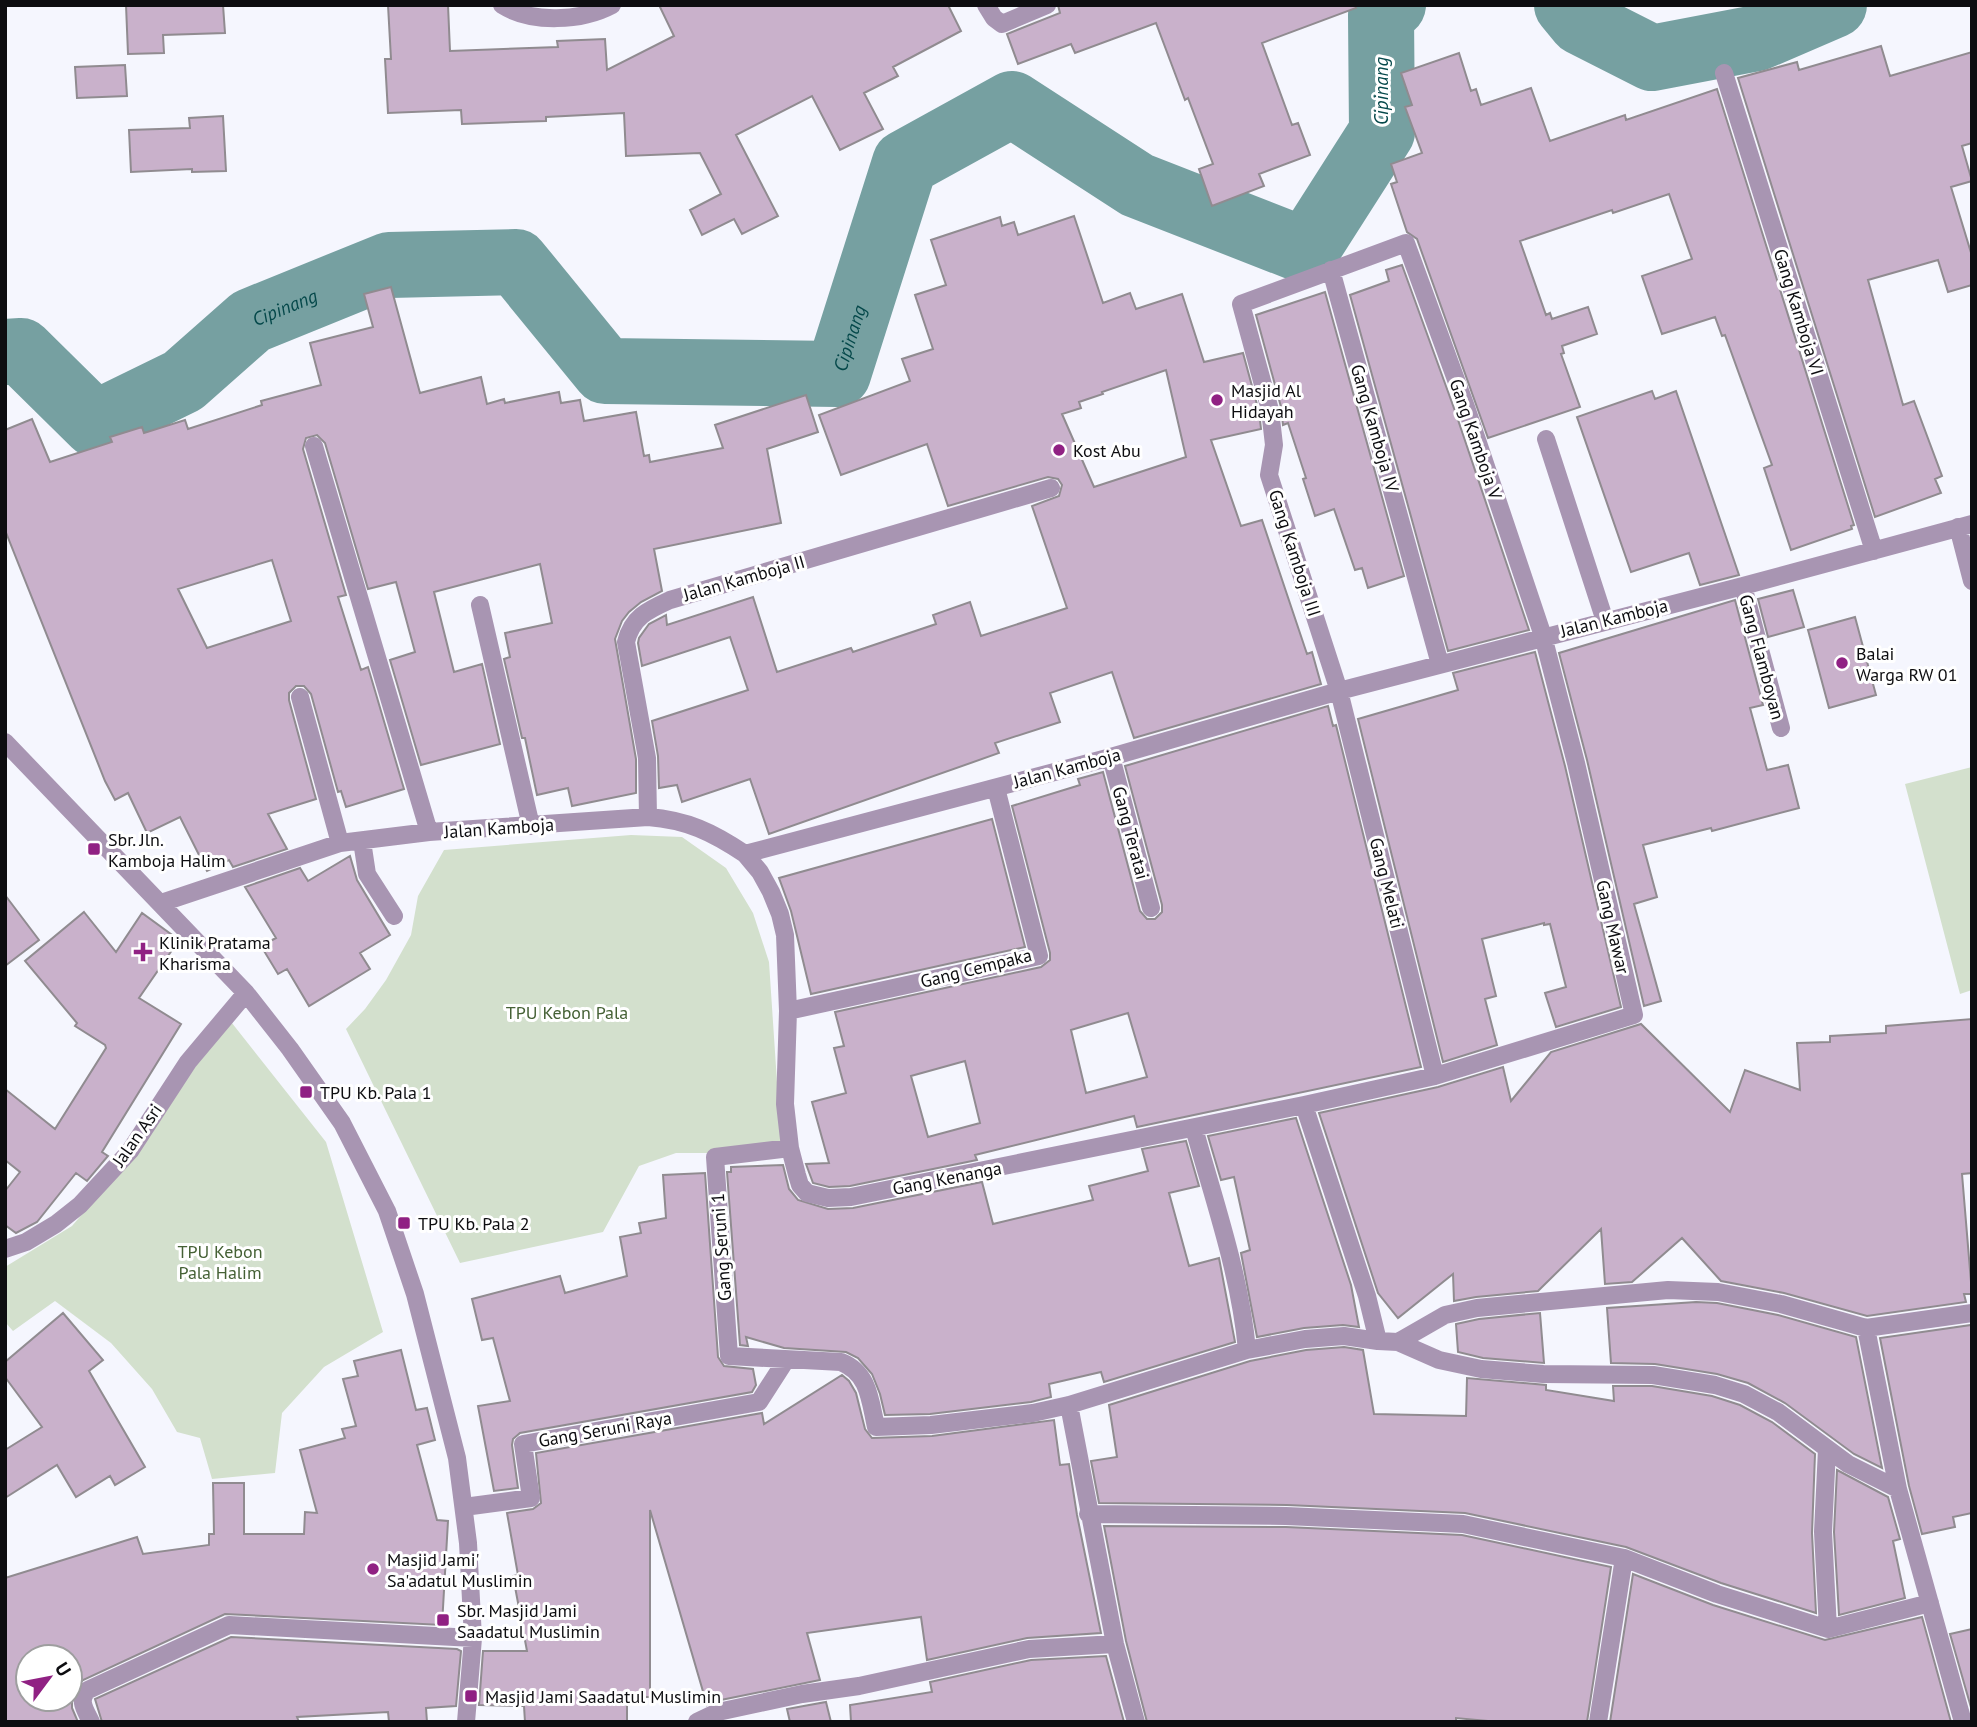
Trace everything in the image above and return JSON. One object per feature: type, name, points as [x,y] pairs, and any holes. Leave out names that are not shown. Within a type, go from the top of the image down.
[{"type":"street","points":[[502,5],[534,17],[556,18],[600,12],[612,5]]},
{"type":"street","points":[[986,5],[994,18],[1002,24],[1046,5]]},
{"type":"street","name":"Gang Kamboja VI","points":[[1724,73],[1874,551]]},
{"type":"street","name":"Gang Kamboja V","points":[[1331,270],[1406,243],[1466,407],[1544,636]]},
{"type":"street","name":"Gang Kamboja IV","points":[[1331,270],[1440,664]]},
{"type":"street","name":"Gang Kamboja III","points":[[1331,270],[1241,304],[1270,410],[1274,445],[1269,475],[1339,691]]},
{"type":"street","points":[[1546,439],[1605,621]]},
{"type":"street","points":[[314,446],[429,832]]},
{"type":"street","name":"Jalan Kamboja II","points":[[648,817],[647,758],[626,642],[628,630],[645,611],[670,600],[1051,488]]},
{"type":"street","points":[[1965,526],[1972,581]]},
{"type":"street","name":"Jalan Kamboja","points":[[161,903],[340,843],[429,832],[648,817],[671,819],[697,826],[745,853],[1111,757],[1339,691],[1544,636],[1965,526]]},
{"type":"street","name":"Gang Flamboyan","points":[[1743,586],[1781,728]]},
{"type":"street","points":[[480,605],[531,826]]},
{"type":"street","name":"Gang Mawar","points":[[1435,1076],[1634,1015],[1544,636]]},
{"type":"street","name":"Gang Melati","points":[[1339,691],[1435,1076]]},
{"type":"street","points":[[300,697],[340,843]]},
{"type":"street","points":[[5,742],[246,993],[290,1049],[342,1123],[387,1211],[418,1307],[457,1458],[464,1507],[474,1638],[466,1722]]},
{"type":"street","name":"Gang Teratai","points":[[1111,757],[1151,908]]},
{"type":"street","name":"Gang Cempaka","points":[[788,1011],[1039,956],[996,788]]},
{"type":"street","points":[[362,841],[367,874],[394,916]]},
{"type":"street","name":"Gang Kenanga","points":[[745,853],[760,872],[780,914],[787,952],[785,1104],[790,1148],[800,1185],[807,1194],[828,1198],[851,1197],[1435,1076]]},
{"type":"street","name":"Jalan Asri","points":[[5,1249],[26,1242],[56,1224],[80,1205],[130,1151],[188,1062],[246,993]]},
{"type":"street","points":[[1304,1105],[1367,1296],[1378,1341]]},
{"type":"street","points":[[1194,1128],[1238,1286],[1247,1350]]},
{"type":"street","name":"Gang Seruni 1","points":[[786,1360],[729,1356],[715,1157],[790,1148]]},
{"type":"street","points":[[1398,1342],[1445,1315],[1477,1308],[1668,1290],[1718,1292],[1781,1304],[1866,1328],[1972,1313]]},
{"type":"street","points":[[1866,1328],[1898,1489],[1963,1722]]},
{"type":"street","points":[[786,1360],[841,1362],[854,1367],[869,1395],[876,1427],[931,1425],[1033,1413],[1069,1405],[1247,1350],[1305,1339],[1344,1336],[1398,1342],[1438,1360],[1481,1369],[1544,1374],[1653,1375],[1715,1385],[1744,1394],[1777,1412],[1858,1470],[1898,1489]]},
{"type":"street","name":"Gang Seruni Raya","points":[[464,1507],[531,1498],[523,1444],[759,1402],[786,1360]]},
{"type":"street","points":[[1069,1405],[1115,1644],[1136,1722]]},
{"type":"street","points":[[1827,1448],[1823,1532],[1828,1629]]},
{"type":"street","points":[[1088,1514],[1286,1516],[1463,1524],[1624,1558],[1717,1594],[1828,1629],[1930,1603]]},
{"type":"street","points":[[1598,1722],[1624,1558]]},
{"type":"street","points":[[92,1722],[82,1703],[88,1690],[229,1625],[474,1638]]},
{"type":"street","points":[[697,1722],[718,1712],[897,1678],[1029,1649],[1115,1644]]},
{"type":"green space","points":[[1972,767],[1972,990],[1960,994],[1905,784]]},
{"type":"green space","name":"TPU Kebon Pala","points":[[631,835],[682,837],[726,868],[753,913],[769,962],[781,1142],[708,1153],[676,1153],[639,1166],[603,1232],[460,1263],[346,1029],[386,980],[411,935],[418,896],[444,850]]},
{"type":"green space","name":"TPU Kebon Pala Halim","points":[[228,1018],[326,1142],[383,1332],[324,1367],[282,1413],[275,1473],[212,1479],[200,1438],[177,1432],[152,1389],[111,1343],[55,1301],[13,1331],[5,1322],[5,1267],[72,1226],[144,1142]]},
{"type":"building","points":[[126,5],[223,5],[225,33],[163,35],[164,53],[128,54]]},
{"type":"building","points":[[388,5],[448,5],[450,51],[558,47],[557,41],[605,39],[607,70],[674,36],[659,5],[948,5],[961,31],[893,67],[898,76],[864,93],[883,129],[840,150],[812,96],[736,135],[778,216],[742,234],[734,219],[702,235],[690,210],[721,194],[700,153],[626,156],[624,113],[546,117],[546,121],[462,124],[461,110],[388,113],[385,59],[391,59]]},
{"type":"building","points":[[1058,5],[1355,5],[1356,8],[1262,43],[1292,125],[1298,123],[1310,155],[1259,174],[1264,186],[1212,206],[1199,169],[1213,164],[1156,23],[1075,53],[1071,44],[1018,64],[1007,34],[1060,13]]},
{"type":"building","points":[[1881,46],[1890,76],[1972,52],[1972,143],[1962,146],[1972,181],[1951,187],[1972,256],[1972,285],[1948,292],[1938,260],[1868,280],[1903,405],[1914,401],[1942,476],[1935,479],[1941,493],[1875,517],[1738,78],[1797,62],[1799,70]]},
{"type":"building","points":[[1459,53],[1471,91],[1476,89],[1481,105],[1531,88],[1550,141],[1625,115],[1626,120],[1717,89],[1854,525],[1851,526],[1852,529],[1791,550],[1764,468],[1772,465],[1725,335],[1722,336],[1715,317],[1662,334],[1642,276],[1692,259],[1669,194],[1520,241],[1546,315],[1550,313],[1552,319],[1588,307],[1597,334],[1562,346],[1564,353],[1561,354],[1580,407],[1488,438],[1417,239],[1407,232],[1391,184],[1397,182],[1391,164],[1422,153],[1405,107],[1412,105],[1401,73]]},
{"type":"building","points":[[125,65],[127,96],[77,98],[75,67]]},
{"type":"building","points":[[223,116],[226,171],[192,172],[192,169],[131,172],[129,130],[190,128],[189,118]]},
{"type":"building","points":[[1074,216],[1103,303],[1130,293],[1136,309],[1182,294],[1204,362],[1243,353],[1261,429],[1211,440],[1241,526],[1262,520],[1307,654],[1312,652],[1321,684],[1134,738],[1112,672],[1050,693],[1060,722],[995,743],[999,753],[769,834],[750,779],[682,802],[677,785],[659,788],[658,756],[652,721],[748,690],[730,637],[642,666],[639,638],[649,624],[666,615],[667,625],[753,597],[777,672],[851,648],[853,652],[936,624],[933,615],[970,602],[981,636],[1067,608],[1032,506],[1059,496],[1062,485],[1058,479],[1048,477],[948,506],[927,444],[841,475],[819,415],[910,381],[902,359],[933,349],[915,295],[946,285],[931,240],[1000,217],[1002,226],[1014,222],[1018,235]],"holes":[[[1166,370],[1186,457],[1094,487],[1062,414],[1081,408],[1079,402],[1103,394],[1102,392]]]},
{"type":"building","points":[[1402,265],[1529,630],[1448,651],[1350,295],[1389,281],[1386,270]]},
{"type":"building","points":[[391,287],[420,393],[481,377],[487,404],[504,399],[505,403],[559,392],[561,403],[580,400],[584,421],[636,412],[644,456],[649,455],[650,462],[723,448],[715,425],[806,395],[818,432],[767,449],[781,523],[654,549],[662,591],[629,612],[615,639],[636,759],[636,793],[572,806],[568,788],[537,795],[504,659],[510,657],[505,633],[552,623],[540,564],[434,592],[454,672],[482,664],[500,744],[421,765],[390,660],[415,652],[396,582],[368,589],[325,443],[317,435],[306,438],[303,449],[346,595],[338,597],[361,670],[368,667],[404,789],[346,807],[341,791],[338,792],[311,694],[304,686],[296,686],[289,693],[289,700],[316,799],[268,814],[287,849],[233,867],[229,860],[207,871],[180,817],[147,833],[128,793],[115,800],[105,781],[5,530],[5,430],[32,419],[50,462],[112,442],[110,437],[142,427],[144,433],[185,420],[188,429],[262,405],[261,401],[321,385],[310,343],[373,327],[364,294]],"holes":[[[272,560],[291,621],[207,648],[178,589]]]},
{"type":"building","points":[[1325,292],[1404,576],[1368,588],[1362,568],[1355,570],[1334,509],[1315,516],[1288,423],[1283,425],[1281,407],[1256,315]]},
{"type":"building","points":[[1652,391],[1655,399],[1676,391],[1739,575],[1700,585],[1689,553],[1631,572],[1577,417]]},
{"type":"building","points":[[1793,590],[1804,627],[1768,637],[1758,599]]},
{"type":"building","points":[[1735,600],[1763,705],[1750,708],[1767,770],[1788,765],[1799,808],[1712,831],[1711,828],[1643,845],[1657,897],[1634,904],[1661,1001],[1644,1006],[1587,760],[1559,653]]},
{"type":"building","name":"Balai Warga RW 01","points":[[1855,617],[1876,695],[1829,708],[1808,630]]},
{"type":"building","points":[[1535,652],[1565,766],[1621,1007],[1556,1027],[1545,993],[1566,987],[1550,924],[1544,923],[1482,939],[1496,996],[1485,999],[1497,1045],[1443,1062],[1358,719],[1458,690],[1453,673]]},
{"type":"building","points":[[1328,706],[1333,726],[1336,725],[1421,1067],[1137,1127],[1134,1116],[975,1155],[977,1160],[850,1186],[829,1187],[813,1183],[806,1164],[829,1163],[812,1102],[846,1093],[834,1048],[844,1046],[835,1012],[1041,967],[1050,960],[1012,806],[1080,785],[1078,779],[1103,772],[1140,911],[1147,919],[1155,919],[1162,912],[1125,766]],"holes":[[[1128,1013],[1147,1077],[1086,1093],[1071,1030]],[[965,1061],[980,1123],[928,1137],[911,1076]]]},
{"type":"building","points":[[992,819],[1025,947],[811,994],[791,911],[779,878]]},
{"type":"building","points":[[350,856],[357,880],[390,935],[360,953],[370,969],[309,1006],[287,969],[278,974],[261,946],[276,938],[245,887],[300,868],[308,881]]},
{"type":"building","points":[[5,895],[39,940],[5,966]]},
{"type":"building","points":[[84,912],[116,952],[142,913],[179,940],[139,998],[181,1024],[102,1152],[108,1156],[87,1181],[76,1173],[37,1222],[16,1233],[5,1225],[5,1191],[20,1172],[5,1160],[5,1089],[55,1129],[106,1048],[75,1026],[77,1023],[25,961]]},
{"type":"building","points":[[1972,1019],[1972,1173],[1962,1174],[1972,1294],[1964,1294],[1966,1302],[1867,1316],[1784,1293],[1721,1281],[1682,1238],[1632,1282],[1605,1284],[1601,1229],[1538,1291],[1454,1301],[1453,1274],[1398,1318],[1378,1293],[1319,1113],[1438,1087],[1503,1067],[1511,1101],[1551,1052],[1641,1024],[1730,1112],[1745,1070],[1800,1090],[1797,1043],[1830,1042],[1830,1036],[1886,1033],[1886,1026]]},
{"type":"building","points":[[1296,1118],[1351,1285],[1359,1327],[1343,1325],[1304,1328],[1257,1337],[1241,1253],[1250,1250],[1234,1177],[1221,1180],[1208,1136]]},
{"type":"building","points":[[1186,1141],[1199,1186],[1169,1193],[1189,1266],[1219,1258],[1235,1342],[1104,1382],[1101,1372],[1049,1384],[1051,1397],[1031,1402],[930,1414],[885,1415],[872,1374],[858,1358],[846,1352],[784,1348],[746,1337],[748,1346],[740,1345],[727,1172],[731,1172],[731,1167],[783,1165],[789,1189],[798,1200],[828,1209],[853,1208],[982,1182],[993,1224],[1093,1200],[1089,1186],[1148,1171],[1142,1149]]},
{"type":"building","points":[[705,1173],[718,1357],[724,1366],[753,1369],[756,1385],[752,1392],[520,1433],[513,1439],[512,1445],[518,1488],[494,1491],[478,1406],[510,1401],[493,1338],[482,1340],[472,1299],[560,1276],[565,1293],[627,1276],[620,1237],[641,1233],[639,1223],[666,1218],[663,1175]]},
{"type":"building","points":[[1717,1303],[1778,1315],[1856,1337],[1882,1468],[1854,1454],[1785,1403],[1748,1383],[1717,1374],[1655,1364],[1611,1363],[1607,1308]]},
{"type":"building","points":[[63,1313],[103,1360],[89,1371],[145,1467],[115,1485],[110,1476],[76,1497],[57,1465],[5,1498],[5,1450],[42,1427],[5,1377],[5,1362]]},
{"type":"building","points":[[1540,1313],[1544,1363],[1483,1358],[1458,1352],[1456,1324]]},
{"type":"building","points":[[1971,1325],[1972,1513],[1953,1517],[1955,1527],[1922,1534],[1909,1486],[1880,1338]]},
{"type":"building","points":[[1344,1347],[1363,1350],[1374,1414],[1466,1416],[1467,1378],[1546,1385],[1546,1390],[1614,1401],[1613,1386],[1652,1386],[1712,1396],[1740,1405],[1772,1422],[1815,1454],[1812,1533],[1816,1613],[1721,1583],[1626,1547],[1465,1513],[1287,1505],[1099,1503],[1091,1461],[1117,1457],[1109,1405],[1250,1361],[1306,1350]]},
{"type":"building","points":[[401,1350],[416,1410],[427,1408],[435,1440],[417,1445],[437,1520],[448,1521],[442,1625],[225,1614],[84,1680],[84,1643],[14,1643],[14,1713],[74,1713],[78,1722],[5,1722],[5,1578],[137,1537],[143,1554],[209,1545],[209,1534],[214,1534],[213,1483],[244,1483],[244,1534],[304,1534],[305,1512],[317,1513],[300,1450],[345,1438],[342,1429],[356,1426],[343,1379],[358,1376],[354,1361]]},
{"type":"building","points":[[842,1375],[856,1393],[865,1429],[872,1438],[932,1436],[1054,1420],[1060,1465],[1069,1464],[1101,1633],[1027,1638],[927,1660],[921,1617],[807,1633],[820,1680],[707,1705],[650,1510],[650,1697],[627,1697],[627,1722],[525,1722],[524,1706],[479,1705],[483,1651],[527,1651],[513,1576],[518,1575],[507,1513],[533,1509],[541,1503],[536,1453],[762,1413],[764,1424]]},
{"type":"building","points":[[1837,1470],[1888,1497],[1900,1539],[1893,1541],[1905,1598],[1839,1615],[1834,1532]]},
{"type":"building","points":[[1104,1526],[1286,1527],[1462,1535],[1611,1567],[1587,1722],[1499,1722],[1456,1718],[1456,1722],[1147,1722],[1126,1641]]},
{"type":"building","points":[[1633,1574],[1713,1605],[1825,1640],[1922,1617],[1951,1722],[1610,1722]]},
{"type":"building","points":[[1972,1629],[1972,1711],[1950,1634]]},
{"type":"building","points":[[231,1637],[457,1649],[461,1651],[456,1706],[426,1708],[427,1722],[389,1722],[388,1712],[297,1717],[299,1722],[102,1722],[95,1699]]},
{"type":"building","points":[[1106,1656],[1124,1722],[851,1722],[850,1705],[932,1692],[930,1682],[1031,1660]]},
{"type":"building","points":[[826,1702],[831,1722],[790,1722],[787,1709]]},
{"type":"waterway","name":"Cipinang","points":[[5,352],[21,351],[95,424],[183,381],[251,321],[389,265],[516,262],[605,371],[838,374],[905,163],[1012,104],[1137,185],[1306,251],[1382,132],[1381,15],[1393,5]]},
{"type":"waterway","name":"Cipinang","points":[[1567,5],[1581,22],[1652,58],[1757,38],[1834,5]]},
{"type":"place","name":"Masjid Al Hidayah","points":[[1217,400]]},
{"type":"place","name":"Kost Abu","points":[[1059,450]]},
{"type":"place","name":"Balai Warga RW 01","points":[[1842,663]]},
{"type":"place","name":"Sbr. Jln. Kamboja Halim","points":[[94,849]]},
{"type":"place","name":"Klinik Pratama Kharisma","points":[[143,952]]},
{"type":"place","name":"TPU Kb. Pala 1","points":[[306,1092]]},
{"type":"place","name":"TPU Kb. Pala 2","points":[[404,1223]]},
{"type":"place","name":"Masjid Jami' Sa'adatul Muslimin","points":[[373,1569]]},
{"type":"place","name":"Sbr. Masjid Jami Saadatul Muslimin","points":[[443,1620]]},
{"type":"place","name":"Masjid Jami Saadatul Muslimin","points":[[471,1696]]}]
